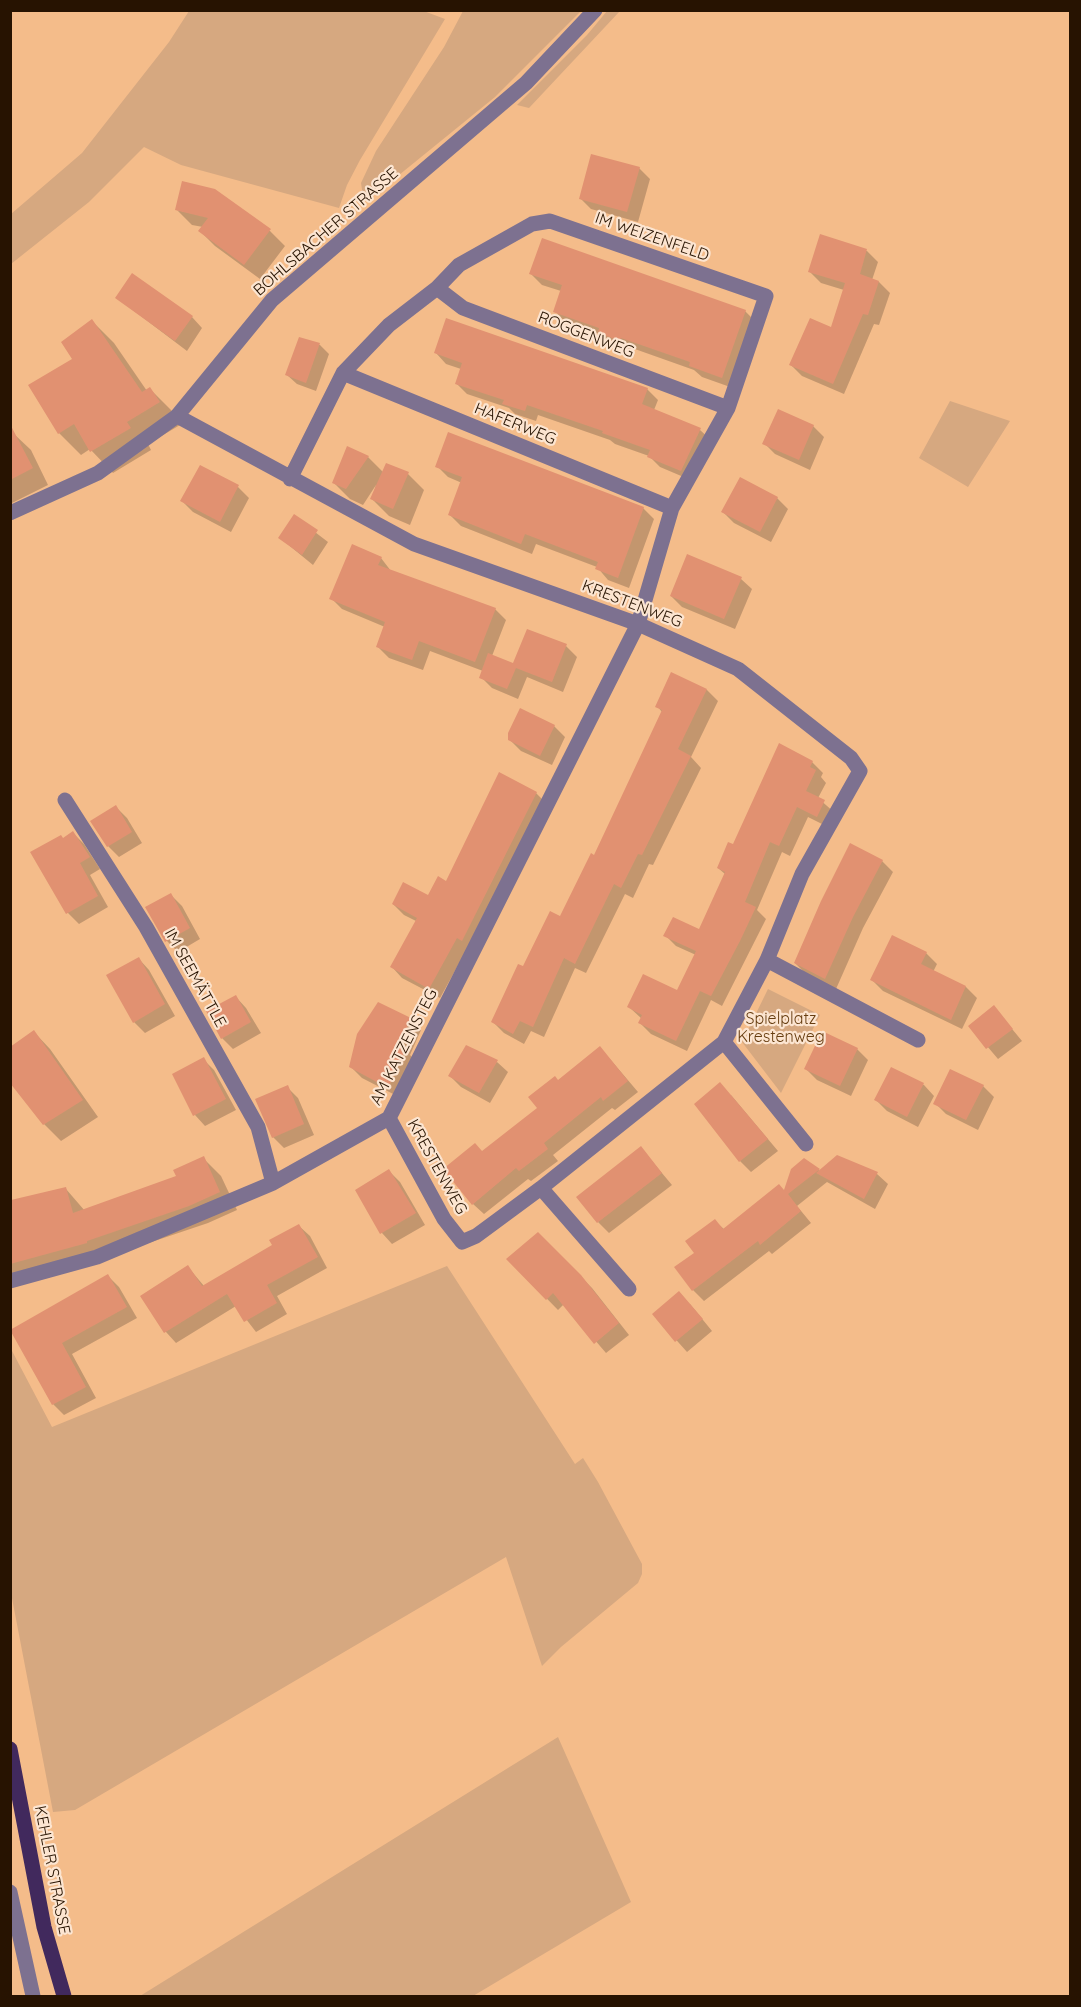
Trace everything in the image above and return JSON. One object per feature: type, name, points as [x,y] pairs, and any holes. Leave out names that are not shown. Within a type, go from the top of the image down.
[{"type":"main road","name":"KEHLER STRASSE","points":[[11,1752],[44,1927],[64,1996]]},
{"type":"street","name":"BOHLSBACHER STRASSE","points":[[10,513],[98,473],[177,416],[272,300],[526,83],[595,10]]},
{"type":"street","name":"IM WEIZENFELD","points":[[290,479],[343,373],[389,326],[437,288],[459,265],[532,224],[550,221],[766,296],[728,408],[672,508],[638,624]]},
{"type":"street","name":"ROGGENWEG","points":[[437,288],[463,308],[728,408]]},
{"type":"street","name":"HAFERWEG","points":[[343,373],[672,508]]},
{"type":"street","name":"KRESTENWEG","points":[[177,416],[414,544],[638,624],[738,669],[851,758],[860,771],[802,874],[767,960],[724,1042],[541,1188],[476,1236],[462,1242],[444,1220],[389,1118]]},
{"type":"street","name":"AM KATZENSTEG","points":[[10,1281],[97,1257],[273,1183],[389,1118],[638,624]]},
{"type":"street","name":"IM SEEMÄTTLE","points":[[65,800],[146,927],[258,1127],[273,1183]]},
{"type":"street","points":[[767,960],[918,1040]]},
{"type":"street","points":[[724,1042],[806,1144]]},
{"type":"street","points":[[541,1188],[629,1289]]},
{"type":"street","points":[[10,1892],[33,1996]]},
{"type":"green space","points":[[421,10],[445,19],[360,160],[347,185],[339,208],[181,165],[144,147],[89,202],[11,264],[11,214],[82,153],[169,42],[189,11]]},
{"type":"green space","points":[[463,11],[581,11],[495,97],[367,201],[363,196],[361,183],[376,151],[444,47]]},
{"type":"green space","points":[[607,11],[620,11],[529,108],[517,105],[587,35]]},
{"type":"green space","points":[[950,401],[1010,421],[968,487],[919,458]]},
{"type":"green space","name":"Spielplatz Krestenweg","points":[[768,989],[820,1015],[781,1093],[742,1042]]},
{"type":"green space","points":[[447,1266],[575,1464],[583,1458],[598,1482],[642,1564],[642,1574],[638,1583],[561,1647],[542,1666],[506,1557],[75,1810],[53,1812],[11,1593],[11,1349],[52,1427]]},
{"type":"green space","points":[[558,1737],[631,1902],[473,1996],[140,1996]]},
{"type":"building","points":[[591,154],[640,167],[627,212],[579,199]]},
{"type":"building","points":[[182,181],[215,189],[271,229],[244,265],[198,231],[208,218],[175,210]]},
{"type":"building","points":[[820,234],[867,249],[860,274],[879,281],[868,315],[863,314],[833,384],[789,365],[810,318],[831,327],[845,283],[808,272]]},
{"type":"building","points":[[542,238],[746,310],[722,378],[689,366],[690,362],[621,338],[620,341],[598,333],[599,328],[553,312],[562,285],[529,274]]},
{"type":"building","points":[[132,273],[193,316],[175,341],[115,298]]},
{"type":"building","points":[[446,318],[648,388],[642,404],[701,428],[681,471],[647,457],[650,450],[602,433],[603,431],[527,405],[525,411],[502,404],[504,400],[455,384],[462,363],[434,353]]},
{"type":"building","points":[[92,319],[142,392],[150,387],[160,402],[127,422],[131,428],[90,452],[74,424],[58,434],[28,385],[72,359],[61,342]]},
{"type":"building","points":[[299,337],[320,343],[306,383],[285,375]]},
{"type":"building","points":[[778,409],[814,425],[799,460],[762,444]]},
{"type":"building","points":[[10,424],[33,468],[10,480]]},
{"type":"building","points":[[448,432],[644,507],[618,578],[595,569],[598,562],[525,534],[521,544],[448,515],[462,477],[435,467]]},
{"type":"building","points":[[347,446],[369,456],[346,489],[332,483]]},
{"type":"building","points":[[386,463],[409,472],[393,509],[370,499]]},
{"type":"building","points":[[200,465],[239,485],[220,522],[180,501]]},
{"type":"building","points":[[740,477],[778,497],[760,532],[721,512]]},
{"type":"building","points":[[294,514],[318,530],[302,555],[278,538]]},
{"type":"building","points":[[352,544],[382,557],[378,565],[496,608],[475,662],[419,641],[412,660],[376,647],[385,622],[329,599]]},
{"type":"building","points":[[687,554],[742,577],[724,619],[670,596]]},
{"type":"building","points":[[527,629],[567,644],[552,682],[516,668],[507,689],[479,678],[488,653],[513,663]]},
{"type":"building","points":[[671,672],[707,689],[678,749],[691,756],[642,855],[638,854],[621,888],[614,884],[575,964],[564,958],[533,1027],[520,1021],[513,1034],[491,1022],[518,964],[523,966],[550,911],[560,916],[591,853],[594,855],[662,710],[655,707]]},
{"type":"building","points":[[520,708],[555,725],[540,756],[508,740],[508,733]]},
{"type":"building","points":[[779,743],[813,761],[810,767],[816,770],[806,791],[825,800],[817,817],[797,807],[779,846],[770,842],[745,902],[756,907],[740,941],[711,996],[700,991],[676,1041],[638,1023],[642,1015],[627,1007],[643,974],[677,990],[696,951],[663,936],[673,917],[699,929],[725,872],[717,868],[728,842],[733,844]]},
{"type":"building","points":[[499,772],[537,792],[462,941],[457,938],[429,989],[390,967],[417,918],[392,904],[403,882],[428,895],[438,876],[446,881]]},
{"type":"building","points":[[116,805],[132,832],[107,847],[90,821]]},
{"type":"building","points":[[73,831],[90,857],[80,863],[98,896],[66,914],[30,852],[61,835],[63,838]]},
{"type":"building","points":[[850,843],[883,860],[853,917],[825,979],[794,963]]},
{"type":"building","points":[[171,893],[190,928],[165,942],[145,907]]},
{"type":"building","points":[[892,935],[927,952],[921,964],[966,986],[951,1020],[870,980]]},
{"type":"building","points":[[139,957],[165,1004],[133,1023],[106,975]]},
{"type":"building","points":[[236,995],[251,1022],[221,1039],[206,1011]]},
{"type":"building","points":[[378,1002],[411,1018],[399,1046],[406,1048],[388,1088],[349,1067],[357,1034]]},
{"type":"building","points":[[994,1005],[1013,1029],[986,1049],[968,1026]]},
{"type":"building","points":[[34,1030],[83,1100],[43,1125],[10,1083],[10,1047]]},
{"type":"building","points":[[822,1031],[858,1048],[840,1086],[804,1069]]},
{"type":"building","points":[[466,1045],[498,1060],[479,1093],[448,1076]]},
{"type":"building","points":[[600,1046],[628,1081],[603,1101],[601,1097],[544,1143],[548,1149],[519,1171],[516,1168],[472,1205],[443,1169],[475,1143],[482,1151],[537,1108],[528,1097],[555,1076],[558,1080]]},
{"type":"building","points":[[204,1057],[226,1099],[193,1116],[172,1074]]},
{"type":"building","points":[[891,1067],[924,1083],[907,1117],[874,1100]]},
{"type":"building","points":[[950,1069],[984,1085],[966,1120],[933,1104]]},
{"type":"building","points":[[720,1082],[768,1139],[739,1162],[694,1104]]},
{"type":"building","points":[[288,1085],[304,1124],[272,1138],[255,1099]]},
{"type":"building","points":[[641,1146],[662,1173],[597,1223],[576,1197]]},
{"type":"building","points":[[837,1155],[878,1172],[864,1199],[816,1173]]},
{"type":"building","points":[[204,1156],[220,1192],[189,1206],[87,1241],[87,1243],[10,1264],[11,1200],[66,1187],[73,1213],[176,1176],[173,1170]]},
{"type":"building","points":[[804,1158],[820,1169],[788,1194],[801,1211],[760,1245],[758,1241],[692,1291],[674,1267],[694,1253],[685,1241],[715,1219],[723,1229],[779,1184],[784,1190],[791,1169]]},
{"type":"building","points":[[389,1169],[416,1213],[380,1234],[355,1190]]},
{"type":"building","points":[[299,1224],[318,1257],[267,1285],[277,1303],[244,1322],[227,1294],[164,1333],[140,1296],[188,1265],[202,1286],[272,1245],[269,1240]]},
{"type":"building","points":[[538,1232],[581,1275],[619,1323],[594,1344],[553,1293],[546,1300],[506,1259]]},
{"type":"building","points":[[108,1274],[127,1307],[62,1343],[86,1387],[52,1405],[10,1330]]},
{"type":"building","points":[[679,1291],[703,1319],[675,1342],[652,1314]]}]
